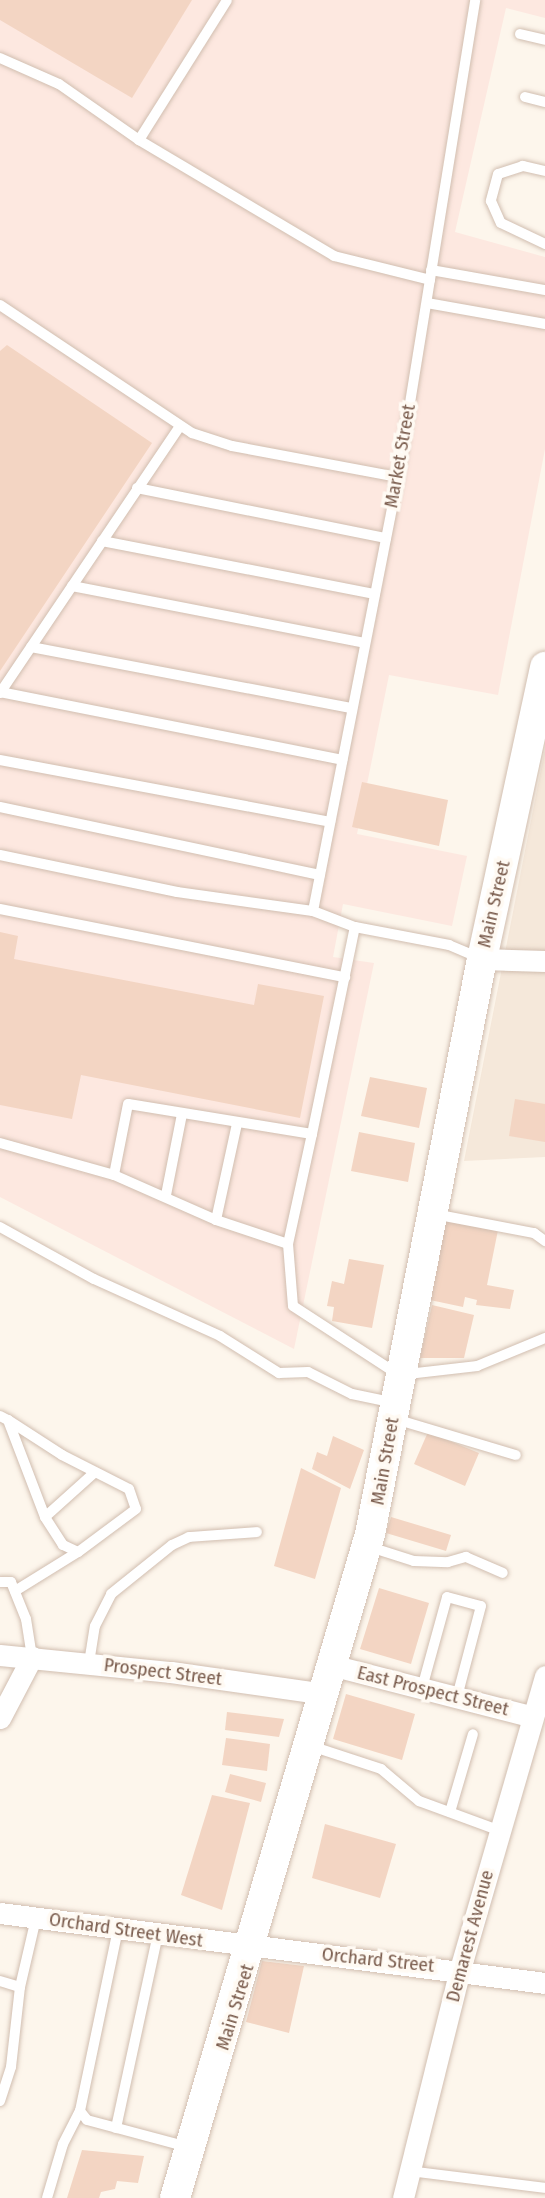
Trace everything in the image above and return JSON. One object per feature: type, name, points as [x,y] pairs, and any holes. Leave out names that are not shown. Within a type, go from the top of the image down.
[{"type":"street","name":"Main Street","points":[[176,2198],[253,1947],[367,1546],[482,959],[541,709],[545,667]]},
{"type":"street","points":[[482,959],[545,961]]},
{"type":"street","name":"Prospect Street","points":[[0,1655],[89,1663],[326,1694]]},
{"type":"street","points":[[0,1718],[32,1657]]},
{"type":"street","name":"East Prospect Street","points":[[335,1666],[530,1716]]},
{"type":"street","name":"Demarest Avenue","points":[[403,2198],[460,1969],[530,1716],[545,1676]]},
{"type":"street","name":"Orchard Street West","points":[[0,1913],[253,1947]]},
{"type":"street","name":"Orchard Street","points":[[253,1947],[460,1969],[545,1983]]},
{"type":"lane","points":[[139,140],[227,0]]},
{"type":"lane","name":"Market Street","points":[[313,911],[398,477],[475,0]]},
{"type":"lane","points":[[520,34],[545,40]]},
{"type":"lane","points":[[0,58],[59,84],[139,140],[334,256],[430,275],[449,270],[545,290]]},
{"type":"lane","points":[[525,97],[545,102]]},
{"type":"lane","points":[[545,171],[523,166],[498,174],[491,201],[501,223],[545,244]]},
{"type":"lane","points":[[427,303],[545,324]]},
{"type":"lane","points":[[0,304],[180,426],[232,446],[398,477]]},
{"type":"lane","points":[[180,426],[0,692],[342,760]]},
{"type":"lane","points":[[138,488],[386,538]]},
{"type":"lane","points":[[102,541],[375,594]]},
{"type":"lane","points":[[72,586],[365,643]]},
{"type":"lane","points":[[31,647],[352,708]]},
{"type":"lane","points":[[0,760],[330,822]]},
{"type":"lane","points":[[0,807],[320,875]]},
{"type":"lane","points":[[0,855],[177,892],[313,911],[355,928],[449,945],[482,959]]},
{"type":"lane","points":[[0,909],[345,977]]},
{"type":"lane","points":[[355,928],[288,1244],[293,1306],[395,1399],[516,1455]]},
{"type":"lane","points":[[114,1175],[128,1104],[237,1124],[312,1134]]},
{"type":"lane","points":[[166,1195],[182,1114]]},
{"type":"lane","points":[[216,1220],[237,1124]]},
{"type":"lane","points":[[0,1143],[114,1175],[166,1195],[216,1220],[288,1244]]},
{"type":"lane","points":[[431,1214],[534,1233],[545,1241]]},
{"type":"lane","points":[[0,1227],[94,1279],[220,1336],[279,1373],[308,1372],[352,1394],[395,1399],[545,1338]]},
{"type":"lane","points":[[534,1233],[545,1227]]},
{"type":"lane","points":[[4,1418],[129,1489],[137,1504],[133,1513],[78,1552],[15,1591]]},
{"type":"lane","points":[[4,1418],[46,1517],[60,1542],[78,1552]]},
{"type":"lane","points":[[46,1517],[95,1472]]},
{"type":"lane","points":[[89,1663],[95,1626],[111,1594],[172,1545],[189,1537],[257,1532]]},
{"type":"lane","points":[[367,1546],[414,1561],[448,1562],[466,1557],[503,1573]]},
{"type":"lane","points":[[0,1582],[11,1582],[15,1591],[26,1619],[32,1657]]},
{"type":"lane","points":[[422,1688],[447,1597],[481,1606],[457,1697]]},
{"type":"lane","points":[[450,1812],[473,1734]]},
{"type":"lane","points":[[311,1746],[382,1769],[419,1801],[498,1830]]},
{"type":"lane","points":[[0,2101],[11,2067],[20,1987],[36,1918]]},
{"type":"lane","points":[[47,2198],[63,2144],[80,2110],[118,1929]]},
{"type":"lane","points":[[116,2128],[158,1934]]},
{"type":"lane","points":[[0,1981],[20,1987]]},
{"type":"lane","points":[[80,2110],[86,2120],[191,2148]]},
{"type":"lane","points":[[410,2171],[545,2188]]},
{"type":"shaded area","points":[[0,0],[545,0],[545,18],[506,8],[455,232],[545,257],[545,449],[498,695],[389,675],[357,834],[467,856],[452,926],[343,904],[333,957],[374,963],[294,1349],[0,1197]]},
{"type":"shaded area","points":[[545,749],[545,1157],[464,1161]]},
{"type":"building","points":[[0,0],[192,0],[132,98],[0,20]]},
{"type":"building","points":[[7,345],[152,443],[0,671],[0,351]]},
{"type":"building","points":[[362,782],[448,800],[439,846],[352,827]]},
{"type":"building","points":[[0,932],[18,936],[14,959],[254,1005],[258,984],[324,996],[300,1118],[81,1075],[72,1119],[0,1105]]},
{"type":"building","points":[[370,1077],[427,1088],[419,1128],[361,1116]]},
{"type":"building","points":[[515,1099],[545,1104],[545,1142],[509,1136]]},
{"type":"building","points":[[359,1132],[415,1143],[408,1182],[351,1171]]},
{"type":"building","points":[[446,1220],[498,1230],[487,1285],[514,1290],[510,1309],[476,1305],[477,1300],[465,1297],[463,1307],[430,1300]]},
{"type":"building","points":[[349,1259],[384,1265],[372,1328],[332,1321],[334,1307],[327,1306],[332,1281],[344,1284]]},
{"type":"building","points":[[432,1305],[474,1315],[464,1358],[420,1358]]},
{"type":"building","points":[[428,1432],[479,1453],[465,1486],[414,1464]]},
{"type":"building","points":[[333,1436],[364,1450],[350,1489],[312,1469],[317,1452],[327,1456]]},
{"type":"building","points":[[301,1468],[341,1488],[315,1579],[274,1566]]},
{"type":"building","points":[[391,1517],[451,1535],[446,1551],[386,1533]]},
{"type":"building","points":[[379,1588],[429,1603],[411,1664],[360,1649]]},
{"type":"building","points":[[346,1694],[415,1714],[402,1760],[333,1739]]},
{"type":"building","points":[[227,1712],[284,1719],[279,1737],[225,1730]]},
{"type":"building","points":[[226,1738],[270,1744],[267,1771],[222,1765]]},
{"type":"building","points":[[230,1774],[266,1783],[261,1802],[225,1792]]},
{"type":"building","points":[[212,1795],[250,1803],[222,1910],[181,1895]]},
{"type":"building","points":[[325,1824],[396,1844],[380,1898],[312,1878]]},
{"type":"building","points":[[262,1961],[304,1966],[289,2033],[246,2022]]},
{"type":"building","points":[[82,2150],[144,2156],[138,2183],[117,2181],[115,2189],[101,2192],[99,2198],[67,2198]]}]
